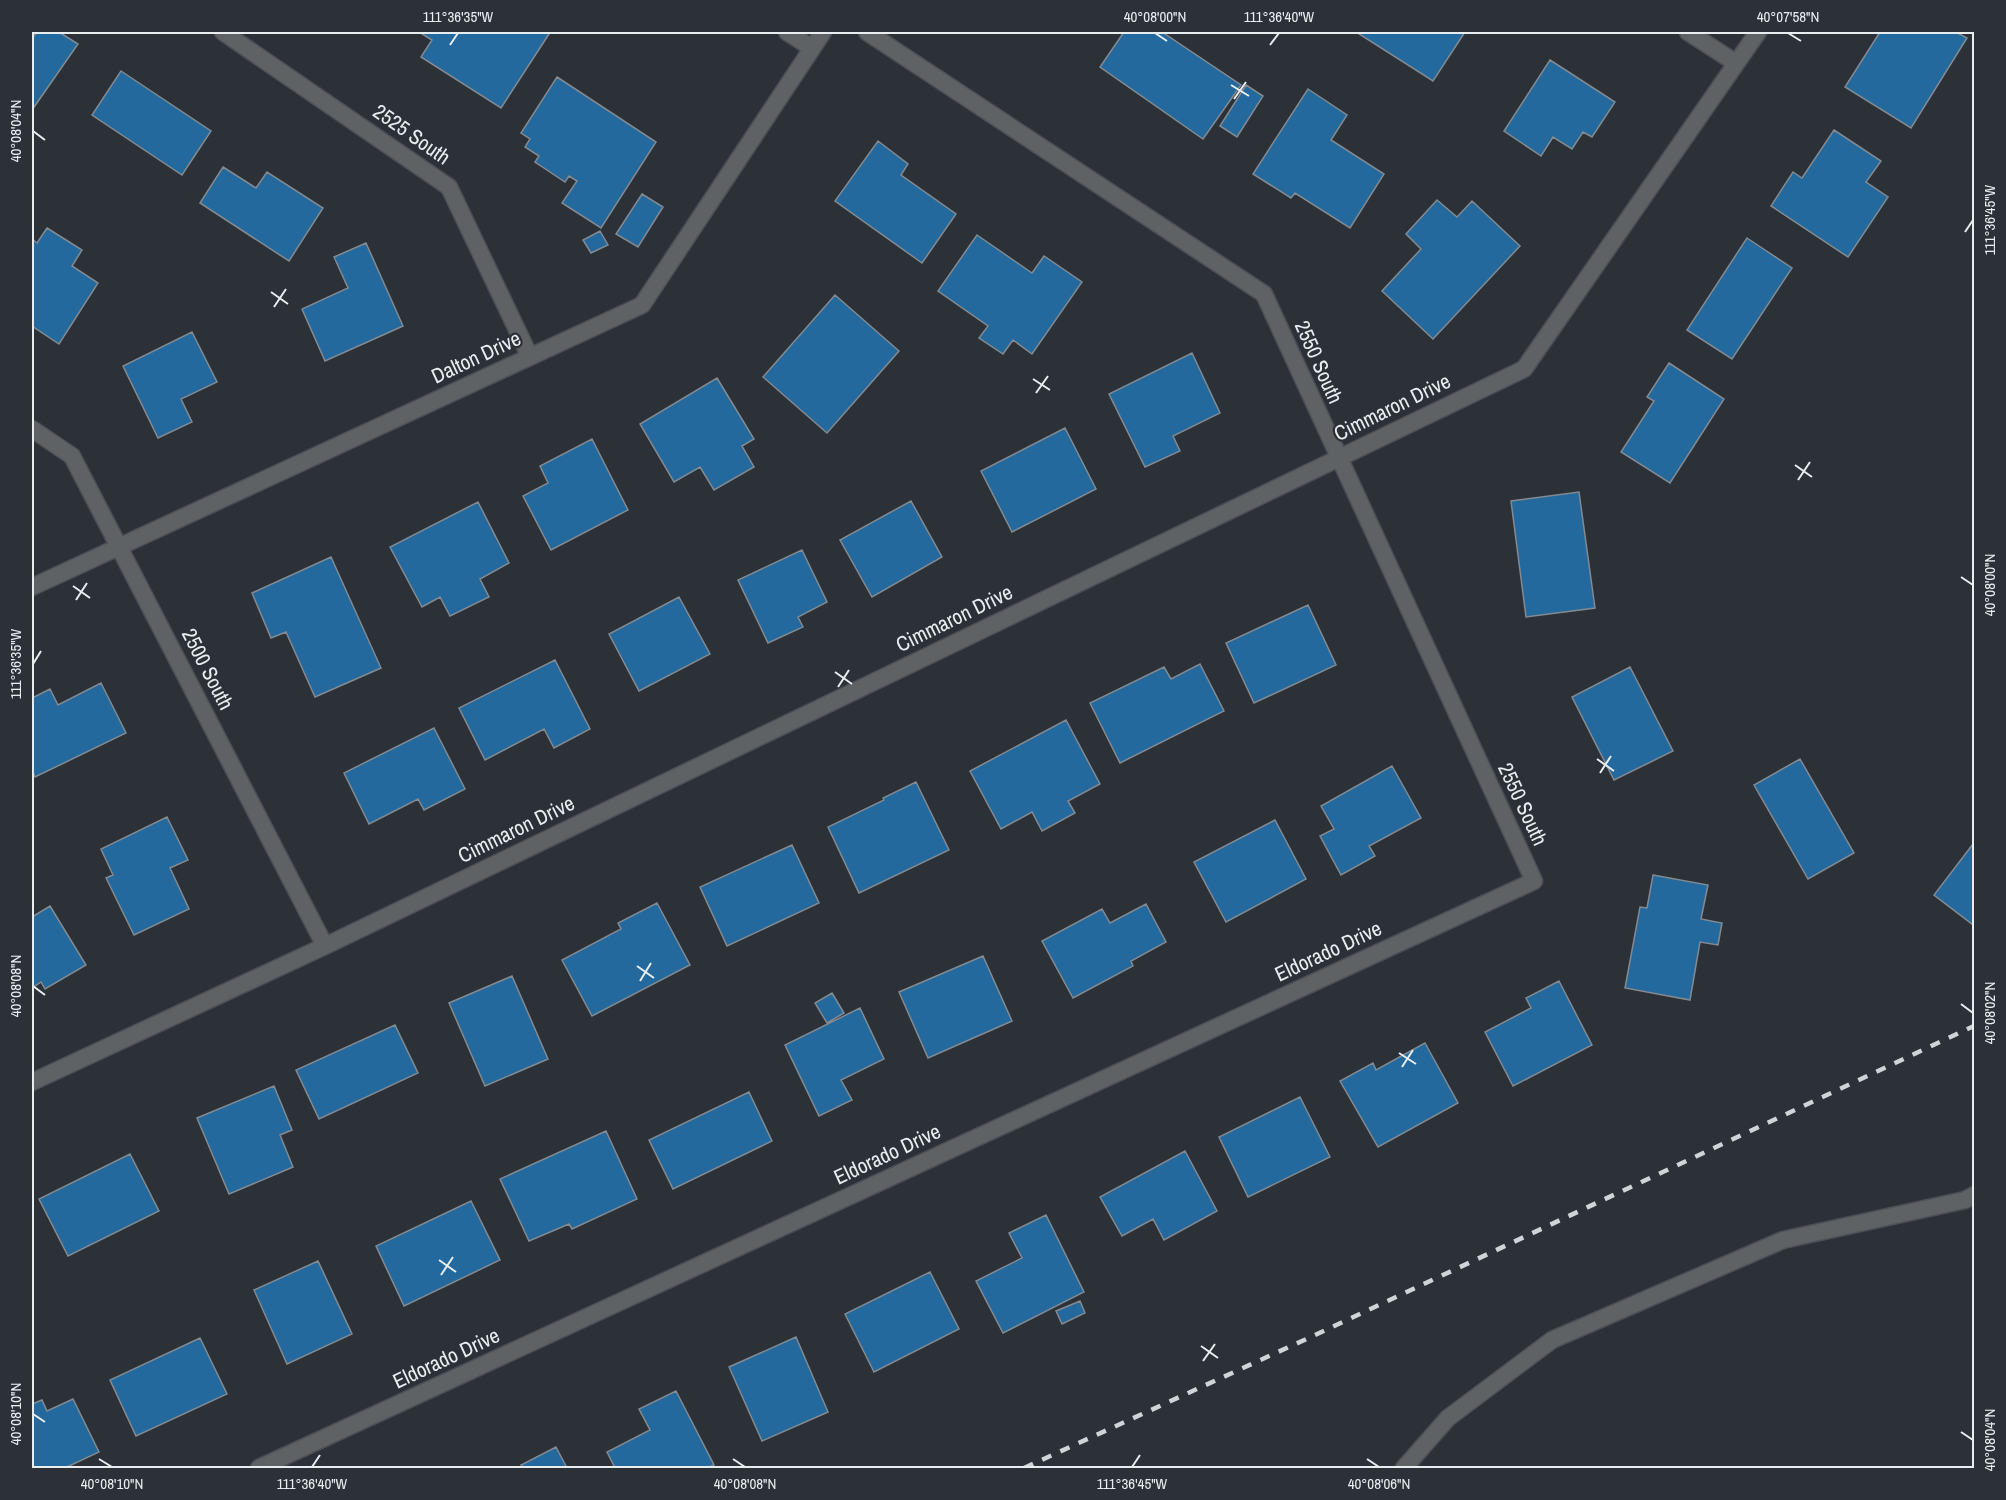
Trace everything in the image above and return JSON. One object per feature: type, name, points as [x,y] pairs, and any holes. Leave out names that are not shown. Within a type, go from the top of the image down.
[{"type":"street","name":"2525 South","points":[[224,32],[449,187],[530,357]]},
{"type":"street","points":[[787,32],[812,48]]},
{"type":"street","name":"Dalton Drive","points":[[32,586],[642,305],[823,32]]},
{"type":"street","name":"2550 South","points":[[867,32],[1264,294],[1534,881]]},
{"type":"street","points":[[1689,32],[1736,63]]},
{"type":"street","name":"Cimmaron Drive","points":[[32,1082],[325,946],[1524,369],[1758,32]]},
{"type":"street","name":"2500 South","points":[[32,429],[72,456],[325,946]]},
{"type":"street","name":"Eldorado Drive","points":[[259,1468],[1534,881]]},
{"type":"street","points":[[1404,1468],[1448,1418],[1552,1340],[1783,1240],[1965,1200],[1974,1195]]},
{"type":"building","points":[[37,32],[59,32],[78,44],[32,110],[32,39]]},
{"type":"building","points":[[419,32],[544,32],[549,34],[501,108],[421,57],[432,40]]},
{"type":"building","points":[[1124,32],[1162,32],[1241,85],[1203,139],[1100,67]]},
{"type":"building","points":[[1356,32],[1465,32],[1433,81]]},
{"type":"building","points":[[1880,32],[1956,32],[1967,38],[1911,128],[1845,87]]},
{"type":"building","points":[[1550,60],[1615,102],[1592,137],[1583,132],[1572,149],[1553,137],[1541,156],[1504,131]]},
{"type":"building","points":[[121,71],[211,131],[182,175],[92,115]]},
{"type":"building","points":[[557,77],[656,142],[601,228],[562,203],[577,181],[569,176],[565,182],[535,162],[539,156],[525,147],[530,139],[521,133]]},
{"type":"building","points":[[1246,85],[1263,96],[1237,137],[1220,126]]},
{"type":"building","points":[[1308,89],[1347,115],[1331,140],[1384,174],[1350,228],[1295,193],[1291,198],[1253,174]]},
{"type":"building","points":[[1834,130],[1881,161],[1866,182],[1888,197],[1848,257],[1771,206],[1793,172],[1802,178]]},
{"type":"building","points":[[878,141],[908,164],[901,175],[956,214],[922,263],[835,201]]},
{"type":"building","points":[[223,167],[256,188],[267,172],[323,208],[289,261],[200,203]]},
{"type":"building","points":[[642,194],[663,207],[638,247],[616,234]]},
{"type":"building","points":[[1437,200],[1457,217],[1472,201],[1520,246],[1433,339],[1382,291],[1421,249],[1406,234]]},
{"type":"building","points":[[47,228],[82,250],[72,266],[98,283],[59,344],[32,326],[32,239],[37,243]]},
{"type":"building","points":[[600,231],[608,245],[591,253],[583,240]]},
{"type":"building","points":[[977,235],[1032,273],[1044,256],[1082,282],[1032,354],[1013,340],[1003,354],[979,338],[988,326],[938,291]]},
{"type":"building","points":[[1747,238],[1792,268],[1732,359],[1687,330]]},
{"type":"building","points":[[366,243],[403,326],[325,361],[302,309],[348,288],[334,257]]},
{"type":"building","points":[[835,295],[899,351],[827,433],[763,377]]},
{"type":"building","points":[[192,332],[217,382],[181,399],[192,422],[158,438],[123,366]]},
{"type":"building","points":[[1192,353],[1220,413],[1173,436],[1180,451],[1145,467],[1109,394]]},
{"type":"building","points":[[1669,363],[1724,399],[1670,483],[1621,452],[1654,401],[1647,397]]},
{"type":"building","points":[[717,378],[754,439],[742,446],[754,467],[714,490],[700,467],[674,482],[640,424]]},
{"type":"building","points":[[1065,428],[1096,489],[1012,532],[981,471]]},
{"type":"building","points":[[592,439],[628,510],[551,550],[523,496],[548,483],[540,466]]},
{"type":"building","points":[[1579,492],[1595,608],[1526,617],[1511,501]]},
{"type":"building","points":[[911,501],[942,557],[872,597],[840,540]]},
{"type":"building","points":[[478,502],[509,563],[480,579],[489,597],[450,616],[440,597],[422,607],[390,547]]},
{"type":"building","points":[[802,550],[827,602],[798,617],[803,627],[768,643],[738,580]]},
{"type":"building","points":[[331,557],[381,668],[315,697],[286,632],[271,638],[252,593]]},
{"type":"building","points":[[679,597],[710,654],[639,691],[609,634]]},
{"type":"building","points":[[1308,605],[1336,665],[1254,703],[1226,643]]},
{"type":"building","points":[[555,660],[590,729],[554,748],[544,729],[485,760],[459,708]]},
{"type":"building","points":[[1200,664],[1224,711],[1120,763],[1090,703],[1164,667],[1171,679]]},
{"type":"building","points":[[1630,667],[1673,751],[1614,780],[1572,697]]},
{"type":"building","points":[[101,683],[126,733],[35,777],[32,770],[32,698],[50,689],[58,705]]},
{"type":"building","points":[[1066,720],[1100,784],[1068,801],[1075,813],[1042,831],[1032,812],[1001,829],[970,771]]},
{"type":"building","points":[[434,728],[465,789],[424,810],[418,799],[369,824],[344,773]]},
{"type":"building","points":[[1800,759],[1854,853],[1808,879],[1754,785]]},
{"type":"building","points":[[1392,766],[1421,818],[1369,846],[1375,856],[1341,875],[1320,836],[1334,829],[1321,806]]},
{"type":"building","points":[[916,782],[949,850],[859,893],[828,827]]},
{"type":"building","points":[[167,817],[188,860],[170,868],[189,909],[134,935],[106,878],[113,875],[101,849]]},
{"type":"building","points":[[1275,820],[1306,879],[1226,922],[1194,862]]},
{"type":"building","points":[[1973,844],[1974,920],[1972,924],[1934,895]]},
{"type":"building","points":[[792,845],[819,903],[727,946],[700,887]]},
{"type":"building","points":[[1653,875],[1708,885],[1701,919],[1722,923],[1718,945],[1700,942],[1690,1000],[1625,988],[1640,907],[1647,908]]},
{"type":"building","points":[[657,903],[690,965],[592,1016],[562,960],[621,929],[618,923]]},
{"type":"building","points":[[1146,904],[1166,942],[1131,961],[1133,966],[1073,998],[1042,941],[1102,909],[1110,923]]},
{"type":"building","points":[[50,906],[86,965],[45,989],[41,982],[32,988],[32,917]]},
{"type":"building","points":[[983,956],[1012,1021],[928,1058],[899,992]]},
{"type":"building","points":[[512,976],[548,1059],[485,1086],[449,1003]]},
{"type":"building","points":[[1559,981],[1592,1045],[1513,1086],[1485,1032],[1531,1008],[1526,998]]},
{"type":"building","points":[[832,993],[844,1013],[827,1023],[815,1003]]},
{"type":"building","points":[[860,1008],[884,1059],[841,1080],[852,1100],[819,1116],[785,1045]]},
{"type":"building","points":[[395,1025],[418,1073],[319,1119],[296,1070]]},
{"type":"building","points":[[1425,1043],[1458,1103],[1378,1147],[1340,1081],[1373,1063],[1376,1070]]},
{"type":"building","points":[[274,1086],[292,1130],[280,1135],[293,1167],[229,1194],[197,1118]]},
{"type":"building","points":[[749,1092],[772,1141],[673,1189],[649,1140]]},
{"type":"building","points":[[1300,1097],[1330,1157],[1248,1197],[1219,1137]]},
{"type":"building","points":[[606,1131],[637,1199],[572,1229],[569,1224],[529,1241],[500,1179]]},
{"type":"building","points":[[1185,1151],[1217,1211],[1164,1240],[1153,1219],[1122,1236],[1100,1197]]},
{"type":"building","points":[[130,1154],[159,1211],[68,1256],[39,1199]]},
{"type":"building","points":[[471,1201],[500,1260],[404,1306],[376,1246]]},
{"type":"building","points":[[1046,1215],[1084,1292],[1003,1333],[976,1281],[1022,1258],[1009,1233]]},
{"type":"building","points":[[318,1261],[352,1334],[287,1364],[254,1290]]},
{"type":"building","points":[[930,1272],[959,1329],[874,1372],[845,1314]]},
{"type":"building","points":[[1080,1301],[1085,1313],[1062,1324],[1056,1311]]},
{"type":"building","points":[[796,1337],[828,1412],[762,1441],[729,1367]]},
{"type":"building","points":[[200,1338],[227,1394],[136,1436],[110,1380]]},
{"type":"building","points":[[676,1391],[714,1465],[707,1468],[615,1468],[607,1452],[650,1430],[639,1409]]},
{"type":"building","points":[[73,1399],[99,1452],[65,1468],[32,1468],[32,1404],[42,1400],[47,1411]]},
{"type":"building","points":[[556,1447],[567,1468],[523,1468],[521,1465]]},
{"type":"railway","points":[[1024,1468],[1313,1336],[1974,1026]]}]
